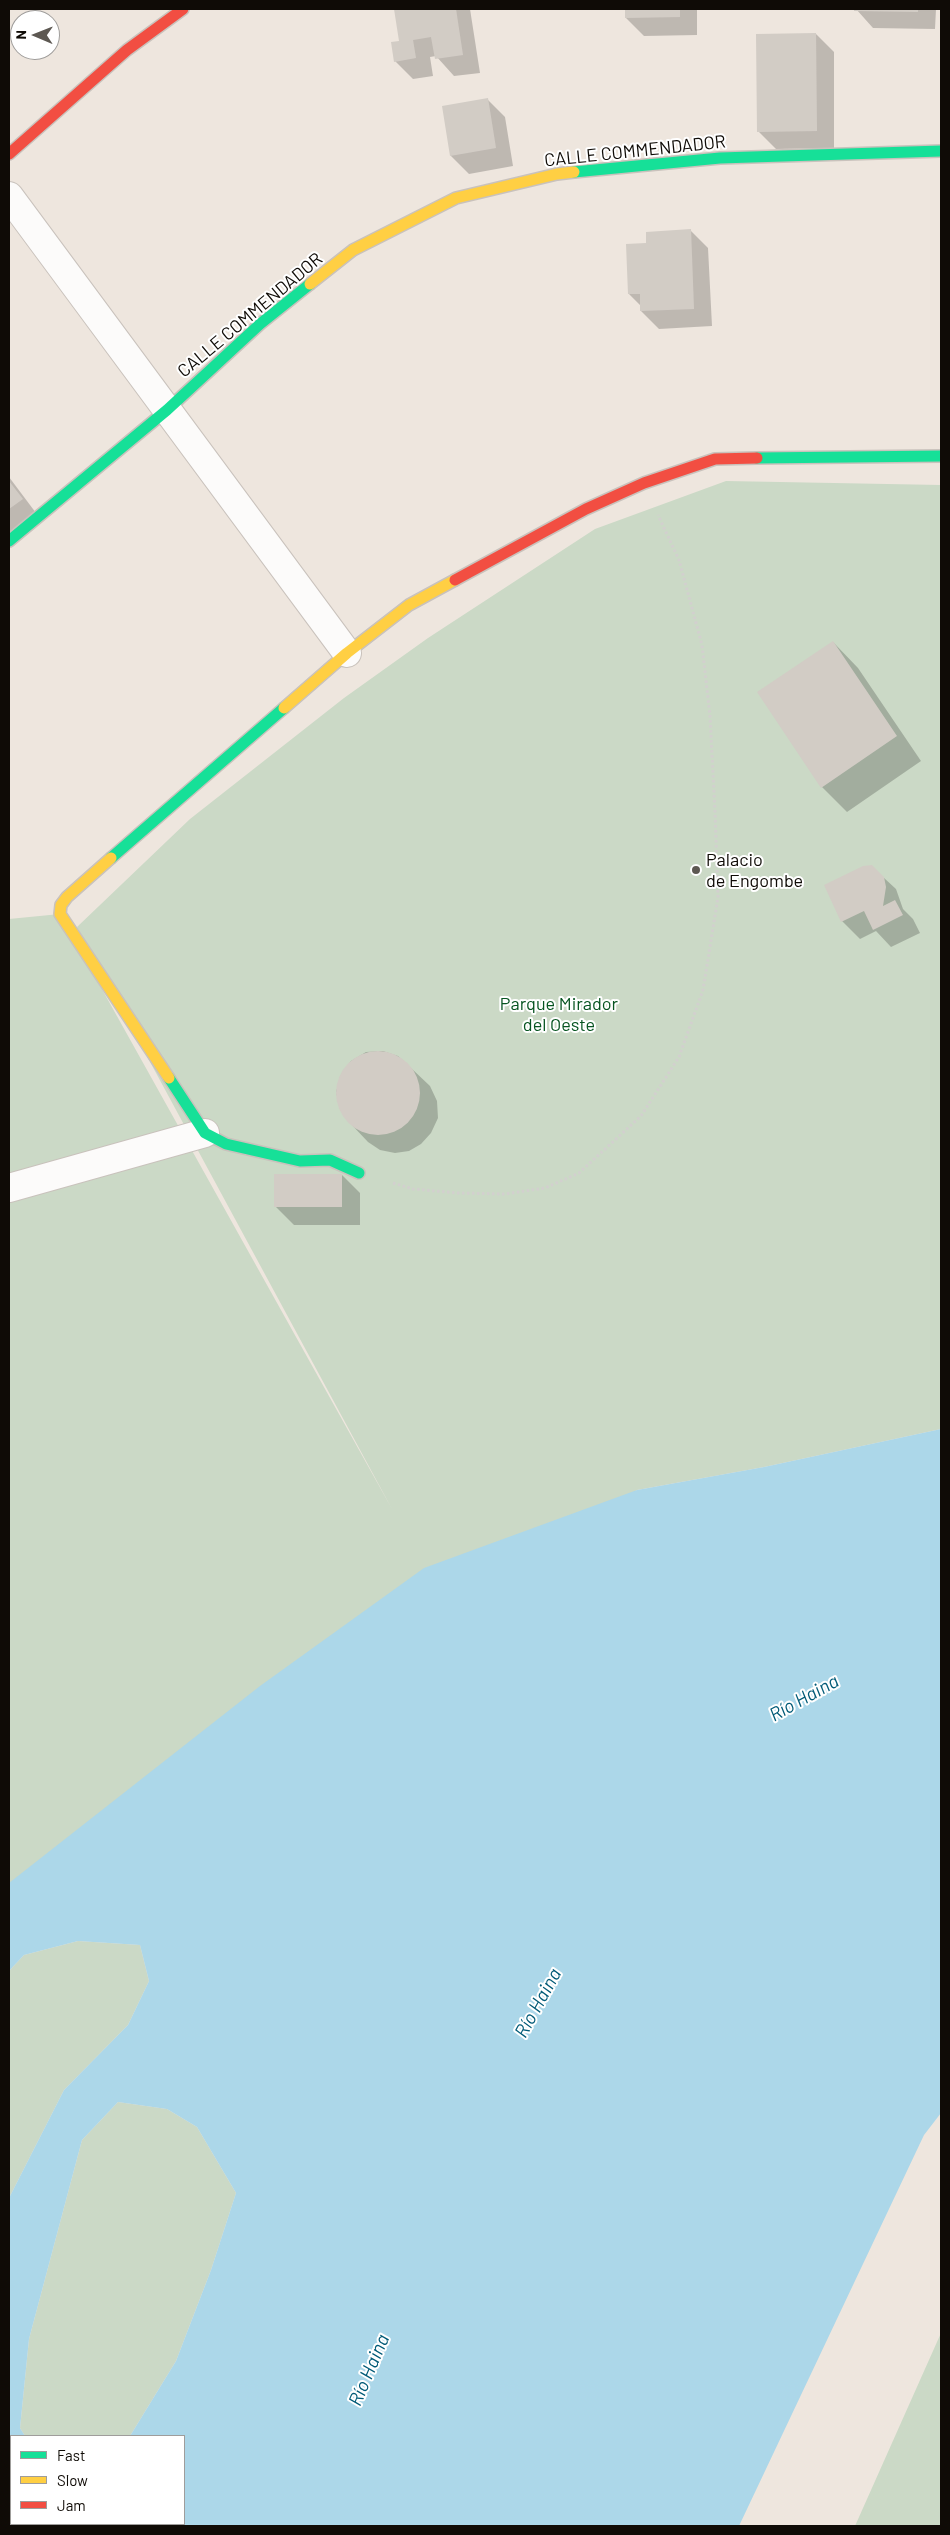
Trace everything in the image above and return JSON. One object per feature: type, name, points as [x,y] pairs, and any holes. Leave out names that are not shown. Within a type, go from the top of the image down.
[{"type":"street","points":[[9,154],[126,50],[183,9]]},
{"type":"street","name":"CALLE COMMENDADOR","points":[[9,540],[167,410],[260,324],[353,250],[456,198],[557,174],[720,158],[941,151]]},
{"type":"street","points":[[9,196],[347,653]]},
{"type":"street","points":[[358,1173],[330,1160],[300,1161],[267,1155],[226,1144],[205,1133],[60,914],[61,905],[67,897],[347,653],[410,605],[586,509],[644,483],[715,459],[941,456]]},
{"type":"street","points":[[9,1188],[205,1133]]},
{"type":"path","points":[[358,1173],[413,1189],[458,1193],[506,1194],[544,1188],[579,1173],[641,1116],[679,1057],[703,990],[718,897],[710,716],[702,645],[679,560],[644,483]]},
{"type":"green space","name":"Parque Mirador del Oeste","points":[[726,481],[941,485],[941,1429],[764,1467],[637,1490],[9,1884],[9,919],[60,914],[392,1509],[77,927],[190,819],[344,698],[428,638],[595,529]]},
{"type":"green space","points":[[78,1941],[140,1945],[149,1981],[128,2025],[64,2090],[9,2198],[9,1971],[24,1955]]},
{"type":"green space","points":[[118,2102],[167,2109],[197,2127],[236,2193],[211,2270],[176,2361],[131,2435],[24,2435],[20,2428],[29,2339],[82,2140]]},
{"type":"green space","points":[[941,2333],[941,2526],[855,2526]]},
{"type":"water","name":"Río Haina","points":[[941,1429],[941,2113],[924,2135],[739,2526],[9,2526],[9,2198],[64,2090],[128,2025],[149,1981],[140,1945],[78,1941],[24,1955],[9,1971],[9,1883],[260,1686],[424,1568],[637,1490],[764,1467]],"holes":[[[118,2102],[167,2109],[197,2127],[236,2193],[211,2270],[176,2361],[131,2435],[185,2435],[185,2525],[10,2525],[10,2435],[24,2435],[20,2428],[29,2339],[82,2140]]]},
{"type":"building","points":[[394,9],[456,9],[463,55],[435,59],[431,37],[413,40],[416,58],[394,62],[391,42],[399,41]]},
{"type":"building","points":[[625,9],[680,9],[680,17],[625,18]]},
{"type":"building","points":[[854,9],[918,9],[918,12],[854,11]]},
{"type":"building","points":[[816,33],[817,131],[757,132],[756,34]]},
{"type":"building","points":[[488,98],[496,148],[450,156],[442,106]]},
{"type":"building","points":[[691,229],[694,309],[640,311],[640,294],[628,294],[626,244],[646,243],[646,232]]},
{"type":"building","points":[[9,481],[23,499],[9,509]]},
{"type":"building","points":[[833,641],[897,736],[821,788],[757,692]]},
{"type":"building","points":[[872,865],[884,877],[886,887],[883,906],[895,900],[903,915],[873,930],[864,911],[841,922],[824,885],[863,866]]},
{"type":"building","points":[[370,1051],[386,1051],[402,1058],[413,1069],[420,1085],[417,1109],[408,1123],[402,1128],[386,1135],[370,1135],[354,1128],[343,1117],[336,1101],[336,1085],[343,1069],[354,1058]]},
{"type":"building","points":[[274,1174],[342,1174],[342,1207],[274,1207]]},
{"type":"traffic: fast","points":[[574,172],[720,158],[941,151]]},
{"type":"traffic: fast","points":[[9,541],[167,410],[260,324],[310,284]]},
{"type":"traffic: fast","points":[[757,458],[941,456]]},
{"type":"traffic: fast","points":[[111,858],[284,708]]},
{"type":"traffic: fast","points":[[169,1078],[205,1133],[226,1144],[300,1161],[330,1160],[359,1173]]},
{"type":"traffic: slow","points":[[310,284],[353,250],[456,198],[557,174],[574,172]]},
{"type":"traffic: slow","points":[[284,708],[347,653],[409,605],[455,580]]},
{"type":"traffic: slow","points":[[111,858],[67,897],[61,905],[60,914],[169,1078]]},
{"type":"traffic: jam","points":[[9,154],[127,50],[183,9]]},
{"type":"traffic: jam","points":[[455,580],[586,509],[644,483],[715,459],[757,458]]},
{"type":"place","name":"Palacio de Engombe","points":[[696,870]]}]
